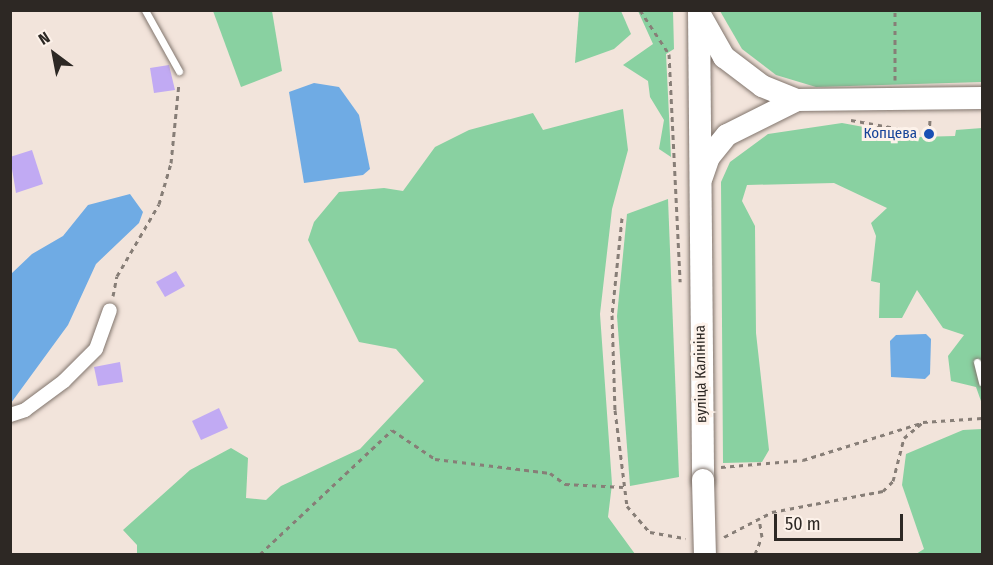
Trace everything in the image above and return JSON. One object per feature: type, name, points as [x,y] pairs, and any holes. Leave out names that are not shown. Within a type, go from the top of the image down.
[{"type":"main road","name":"вуліца Калініна","points":[[699,11],[686,195],[703,480],[704,543]]},
{"type":"main road","points":[[699,11],[724,57],[762,87],[796,100],[982,98]]},
{"type":"main road","name":"вуліца Калініна","points":[[686,195],[709,157],[727,135],[796,100]]},
{"type":"street","points":[[10,415],[25,410],[64,381],[96,349],[110,310]]},
{"type":"lane","points":[[145,10],[179,71]]},
{"type":"lane","points":[[977,363],[982,382]]},
{"type":"path","points":[[640,10],[669,54],[686,195]]},
{"type":"path","points":[[895,10],[896,129]]},
{"type":"path","points":[[110,310],[117,276],[159,204],[171,163],[179,71]]},
{"type":"path","points":[[842,119],[929,134]]},
{"type":"path","points":[[622,218],[612,315],[623,487],[627,506],[650,532],[704,543],[728,537],[772,512],[883,491],[893,481],[904,438],[923,422]]},
{"type":"path","points":[[723,467],[803,460],[923,422],[982,418]]},
{"type":"path","points":[[260,555],[392,430],[435,459],[550,473],[565,484],[623,487]]},
{"type":"path","points":[[755,555],[762,537],[759,519]]},
{"type":"green space","points":[[213,11],[272,11],[282,71],[241,87]]},
{"type":"green space","points":[[579,11],[621,11],[631,34],[614,49],[575,63]]},
{"type":"green space","points":[[638,11],[673,11],[674,49],[666,54],[671,157],[659,149],[664,120],[650,97],[648,81],[623,65],[653,44]]},
{"type":"green space","points":[[720,11],[982,11],[982,82],[816,87],[776,75],[742,49]]},
{"type":"green space","points":[[623,109],[628,150],[612,209],[600,314],[612,484],[608,517],[635,554],[137,554],[137,545],[123,530],[190,470],[231,448],[248,458],[246,498],[266,500],[281,486],[360,449],[424,381],[396,349],[359,342],[308,240],[314,222],[339,192],[384,188],[403,191],[435,147],[469,130],[533,113],[543,130]]},
{"type":"green space","points":[[842,123],[918,137],[955,136],[956,130],[982,128],[982,404],[976,387],[951,381],[948,356],[964,335],[943,328],[917,290],[902,318],[879,318],[880,283],[871,281],[876,236],[871,223],[887,208],[834,183],[747,185],[742,201],[755,226],[756,333],[769,450],[762,462],[723,463],[721,182],[730,162],[768,134]]},
{"type":"green space","points":[[668,199],[679,477],[630,486],[617,316],[627,214]]},
{"type":"green space","points":[[982,429],[982,554],[916,554],[924,549],[902,485],[906,454],[963,430]]},
{"type":"water","points":[[314,83],[339,87],[359,115],[370,169],[363,175],[304,183],[289,92]]},
{"type":"water","points":[[130,194],[143,212],[139,223],[96,264],[68,325],[11,403],[11,274],[32,254],[63,236],[88,205]]},
{"type":"water","points":[[926,334],[931,339],[930,374],[925,379],[891,377],[890,341],[896,335]]},
{"type":"building","points":[[169,65],[175,90],[154,93],[150,68]]},
{"type":"building","points":[[32,150],[43,184],[16,193],[10,157]]},
{"type":"building","points":[[176,271],[185,286],[165,297],[156,282]]},
{"type":"building","points":[[120,362],[123,382],[98,386],[94,367]]},
{"type":"building","points":[[219,408],[228,428],[201,440],[192,421]]},
{"type":"place","name":"Копцева","points":[[929,134]]}]
